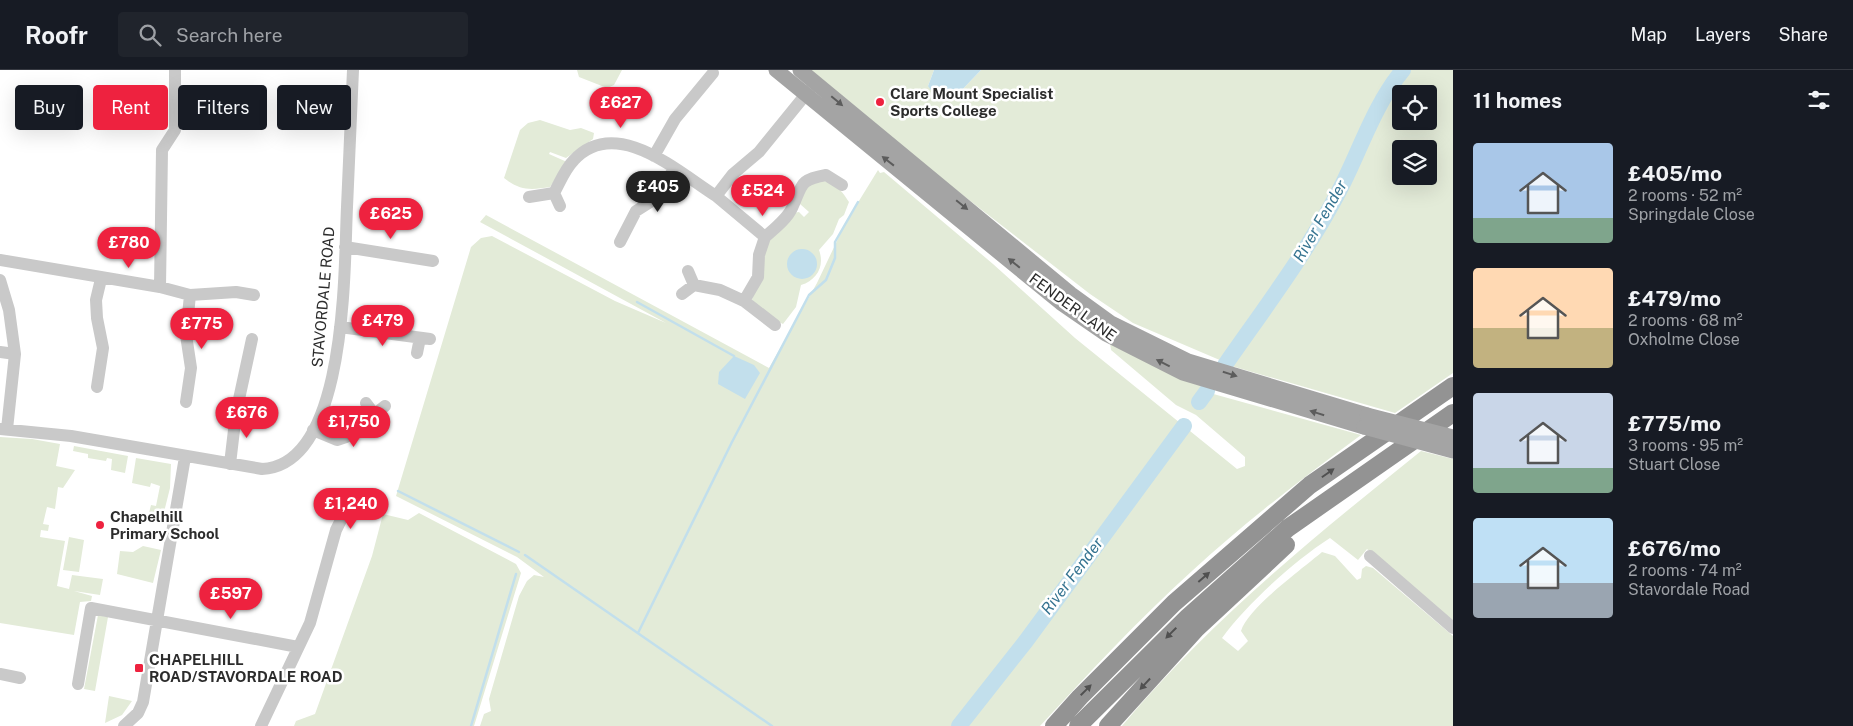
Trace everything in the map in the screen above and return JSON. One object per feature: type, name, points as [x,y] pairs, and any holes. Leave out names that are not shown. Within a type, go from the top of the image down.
[{"type":"highway","points":[[1054,726],[1080,696],[1174,603],[1310,486],[1453,386]]},
{"type":"highway","points":[[1078,726],[1195,610],[1288,528],[1355,479],[1453,413]]},
{"type":"highway","points":[[1108,726],[1196,629],[1355,479]]},
{"type":"main road","name":"FENDER LANE","points":[[776,70],[1061,303],[1106,334],[1183,373],[1365,421],[1453,437]]},
{"type":"main road","name":"FENDER LANE","points":[[800,70],[1071,294],[1111,323],[1188,362],[1453,451]]},
{"type":"street","points":[[160,287],[162,150],[175,130],[175,70]]},
{"type":"street","name":"STAVORDALE ROAD","points":[[4,429],[72,436],[262,469],[285,464],[305,446],[333,376],[340,327],[353,70]]},
{"type":"street","points":[[654,156],[675,119],[713,73]]},
{"type":"street","points":[[716,196],[733,174],[759,152],[815,83]]},
{"type":"street","points":[[529,197],[554,193],[574,160],[596,145],[626,144],[654,156],[716,196],[765,236]]},
{"type":"street","points":[[620,242],[636,211],[655,198],[674,169]]},
{"type":"street","points":[[744,301],[758,277],[759,256],[765,236],[792,208],[796,193],[810,178],[826,175],[842,184]]},
{"type":"street","points":[[554,193],[560,206]]},
{"type":"street","points":[[345,246],[433,261]]},
{"type":"street","points":[[0,260],[101,279],[160,287],[190,295],[236,292],[254,295]]},
{"type":"street","points":[[688,271],[694,285]]},
{"type":"street","points":[[101,279],[96,300],[97,318],[103,348],[102,381]]},
{"type":"street","points":[[0,280],[2,300],[12,325],[16,354],[4,429]]},
{"type":"street","points":[[682,294],[694,285],[720,290],[744,301],[774,325]]},
{"type":"street","points":[[186,402],[191,368],[186,335],[190,295]]},
{"type":"street","points":[[340,327],[425,339],[417,353]]},
{"type":"street","points":[[230,464],[236,413],[252,339]]},
{"type":"street","points":[[0,352],[16,354]]},
{"type":"street","points":[[313,430],[337,440],[346,437],[380,410],[366,403]]},
{"type":"street","points":[[124,726],[138,713],[143,702],[159,621],[185,457]]},
{"type":"street","points":[[261,726],[310,623],[336,530],[352,500]]},
{"type":"street","points":[[1370,556],[1453,628]]},
{"type":"street","points":[[78,684],[91,608],[298,647]]},
{"type":"street","points":[[0,674],[20,678]]},
{"type":"green space","points":[[577,70],[622,70],[614,85],[607,88],[579,77]]},
{"type":"green space","points":[[811,70],[934,70],[928,86],[959,93],[981,70],[1399,70],[1334,194],[1275,287],[1222,361],[1133,323],[1090,294],[951,186]]},
{"type":"green space","points":[[1408,70],[1453,70],[1453,373],[1395,413],[1228,365],[1318,237],[1392,94],[1392,130],[1437,130],[1437,85],[1398,85]]},
{"type":"green space","points":[[540,120],[570,130],[581,128],[594,133],[593,139],[566,158],[550,152],[549,154],[567,162],[550,187],[531,189],[515,185],[504,178],[520,130],[528,123]]},
{"type":"green space","points":[[878,170],[880,173],[884,172],[993,264],[1075,338],[1237,469],[1245,466],[1245,457],[1196,415],[1176,405],[1111,350],[1110,343],[1202,385],[1199,390],[1361,435],[1253,518],[1192,571],[1133,628],[1040,726],[962,726],[1099,548],[1185,429],[1181,425],[1017,650],[956,726],[480,726],[484,714],[491,711],[489,699],[519,596],[527,581],[534,575],[544,577],[517,557],[396,496],[471,247],[481,238],[492,236],[615,301],[666,323],[480,222],[486,215],[769,368],[817,283],[846,222]]},
{"type":"green space","points":[[816,180],[836,186],[849,202],[833,234],[819,250],[821,262],[818,272],[811,280],[801,285],[796,307],[783,324],[773,319],[752,300],[753,295],[765,246],[793,213],[799,212],[804,217],[809,212],[800,204],[799,194]]},
{"type":"green space","points":[[0,437],[32,439],[60,444],[56,466],[75,470],[63,488],[58,487],[55,509],[47,507],[43,524],[49,525],[48,531],[41,530],[40,537],[65,541],[57,586],[69,589],[72,575],[103,579],[100,595],[74,591],[92,596],[91,601],[80,602],[74,635],[0,623]]},
{"type":"green space","points":[[74,446],[128,456],[125,473],[111,470],[112,459],[107,458],[106,461],[88,458],[88,454],[73,451]]},
{"type":"green space","points":[[1421,451],[1453,459],[1453,624],[1367,549],[1358,560],[1330,538],[1301,559],[1272,584],[1244,611],[1222,638],[1238,651],[1248,641],[1241,631],[1254,611],[1264,600],[1322,552],[1335,556],[1357,580],[1361,578],[1362,569],[1366,566],[1373,568],[1453,636],[1453,726],[1122,726],[1227,615],[1342,515]]},
{"type":"green space","points":[[136,458],[171,464],[170,488],[163,516],[149,513],[151,505],[156,506],[160,486],[151,483],[150,487],[132,483]]},
{"type":"green space","points":[[419,513],[516,564],[521,573],[474,726],[294,726],[296,721],[315,714],[372,556],[383,514],[408,520]]},
{"type":"green space","points":[[69,537],[84,540],[79,572],[63,570]]},
{"type":"green space","points":[[143,546],[161,550],[153,583],[117,574],[120,551],[133,552]]},
{"type":"green space","points":[[98,615],[108,617],[95,691],[84,689]]},
{"type":"green space","points":[[109,696],[132,701],[122,715],[105,723]]},
{"type":"water","points":[[934,70],[981,70],[959,93],[944,98],[933,93],[928,86]]},
{"type":"water","points":[[802,249],[813,253],[817,264],[813,275],[802,279],[791,275],[787,264],[791,253]]},
{"type":"water","points":[[734,356],[754,365],[760,373],[745,399],[718,384],[719,372]]},
{"type":"waterway","name":"River Fender","points":[[1225,365],[1284,282],[1325,217],[1383,99],[1403,70]]},
{"type":"waterway","points":[[638,633],[732,442],[809,295],[826,280],[835,258],[835,242],[858,202]]},
{"type":"waterway","points":[[637,302],[734,356]]},
{"type":"waterway","name":"River Fender","points":[[1199,402],[1207,391]]},
{"type":"waterway","name":"River Fender","points":[[959,726],[1026,641],[1184,426]]},
{"type":"waterway","points":[[398,491],[519,552]]},
{"type":"waterway","points":[[525,555],[772,726]]},
{"type":"waterway","points":[[471,726],[516,574]]},
{"type":"place","name":"Clare Mount Specialist Sports College","points":[[880,102]]},
{"type":"place","name":"Chapelhill Primary School","points":[[100,525]]},
{"type":"place","name":"CHAPELHILL ROAD/STAVORDALE ROAD","points":[[139,668]]}]
